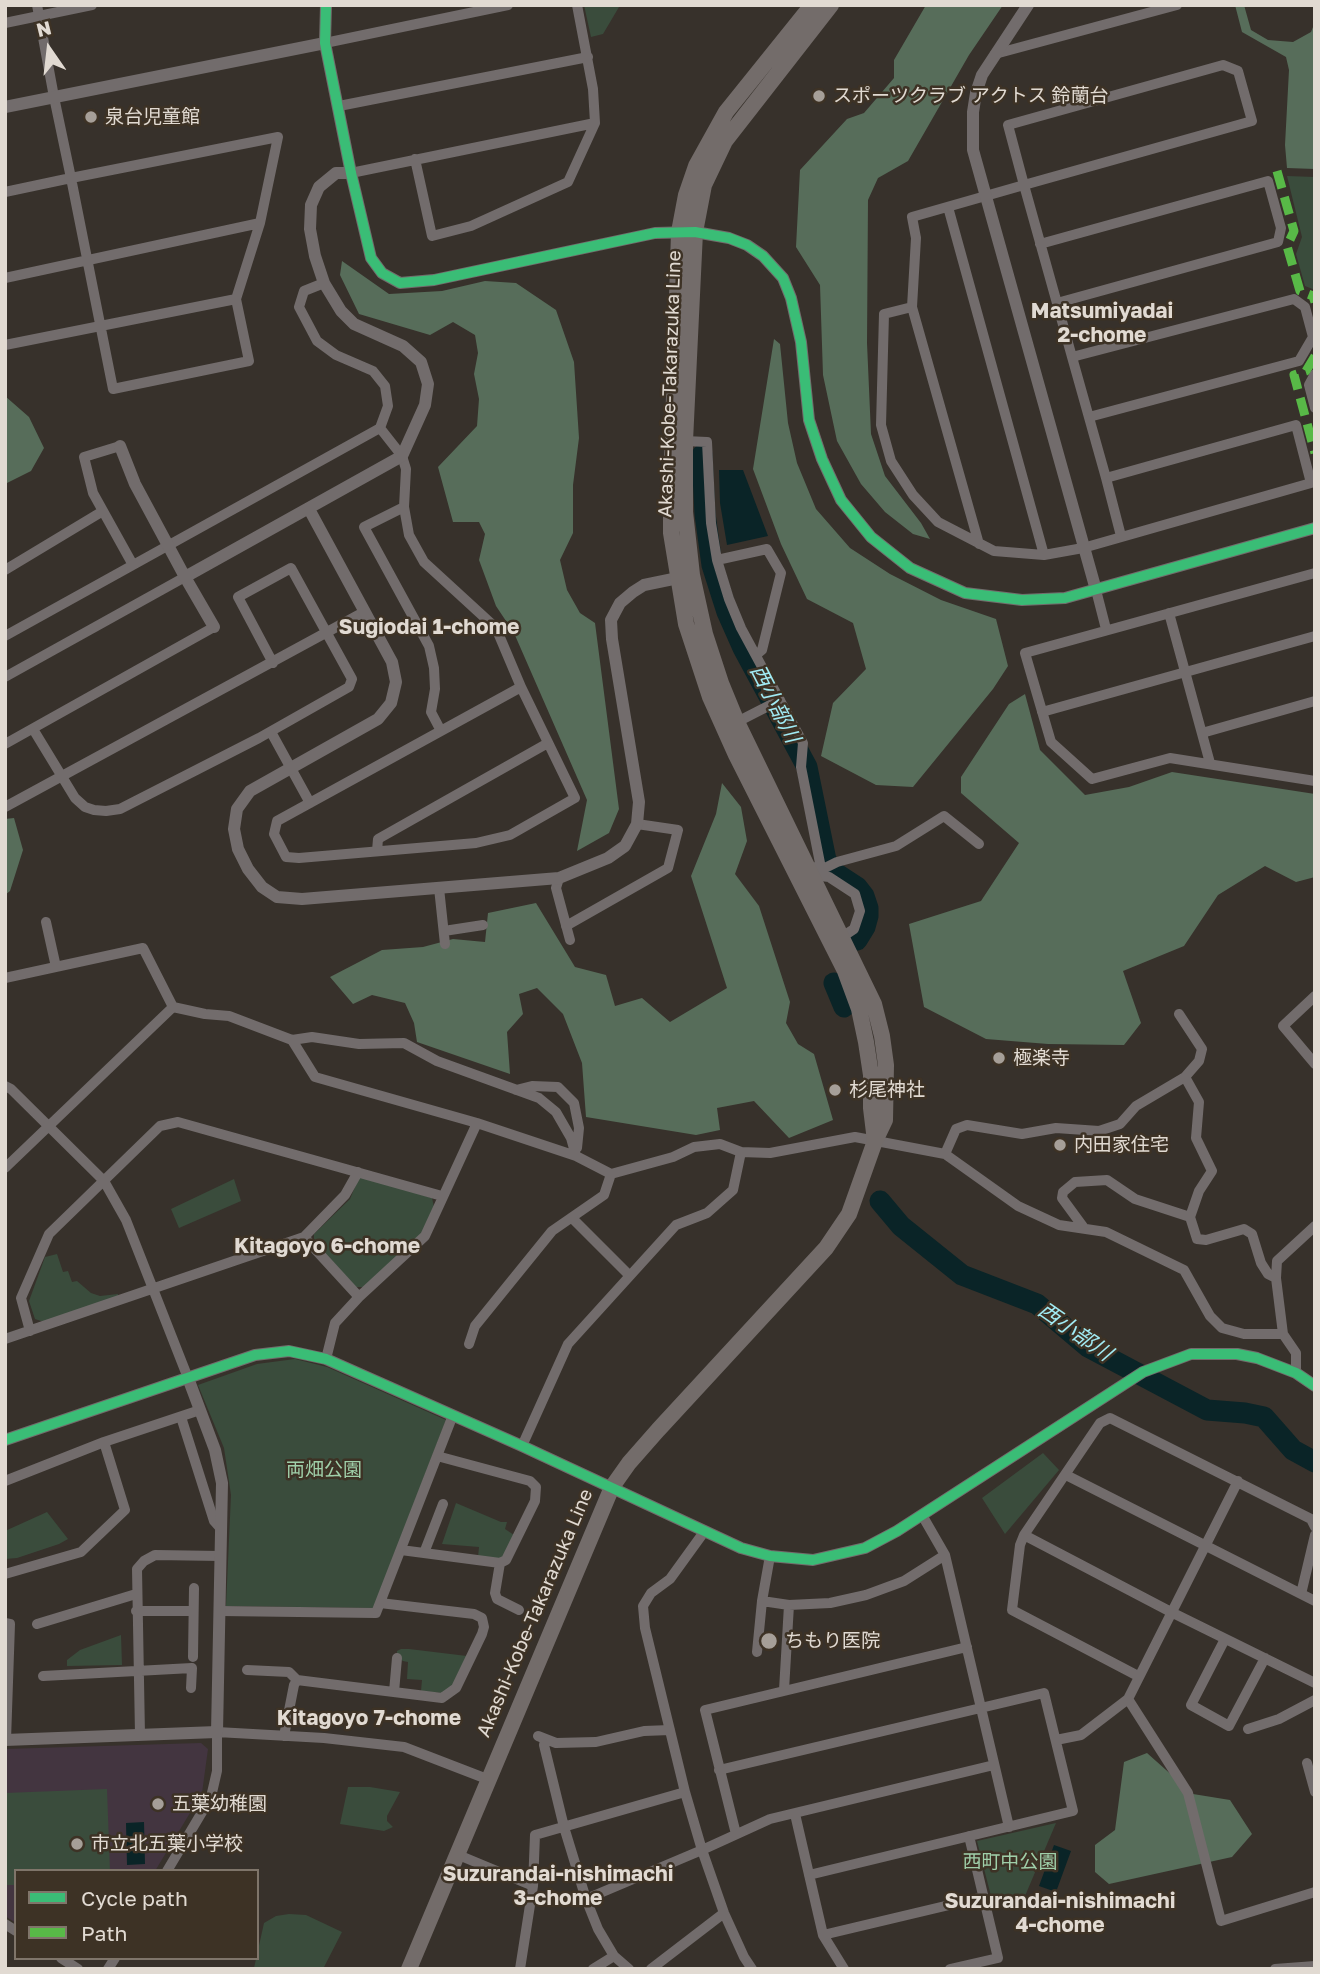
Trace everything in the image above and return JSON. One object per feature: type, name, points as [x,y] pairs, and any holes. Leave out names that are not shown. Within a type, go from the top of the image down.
[{"type":"main road","name":"Akashi-Kobe-Takarazuka Line","points":[[812,5],[726,113],[696,166],[689,185],[671,533],[687,624],[710,697],[736,755],[845,971],[859,1009],[871,1075],[875,1141]]},
{"type":"main road","name":"Akashi-Kobe-Takarazuka Line","points":[[408,1969],[612,1487],[658,1430],[826,1248],[849,1214],[885,1120],[886,1065],[874,1004],[737,722],[705,634],[692,575],[685,512],[687,232],[704,185],[725,141],[831,5]]},
{"type":"street","points":[[5,23],[38,11],[92,5]]},
{"type":"street","points":[[326,5],[325,43],[351,173],[371,258],[382,273],[400,284],[433,280],[655,233],[687,232],[729,238],[747,245],[763,256],[783,278],[791,298],[801,342],[808,420],[841,500],[871,537],[910,568],[965,593],[1021,600],[1065,598],[1315,528]]},
{"type":"street","points":[[5,107],[508,5]]},
{"type":"street","points":[[415,159],[432,236],[471,226],[568,182],[594,122],[588,57],[577,5]]},
{"type":"street","points":[[1028,5],[982,75],[976,93],[973,150],[1106,629]]},
{"type":"street","points":[[995,54],[1177,5]]},
{"type":"street","points":[[5,192],[71,178],[278,137],[260,223],[236,299],[249,361],[113,389],[88,261],[71,178],[54,97],[38,11]]},
{"type":"street","points":[[339,106],[588,57]]},
{"type":"street","points":[[979,544],[912,307],[916,238],[912,217],[985,196],[1024,185],[1252,121],[1238,71],[1223,65],[1008,125],[1024,185],[1040,244],[1088,417],[1106,478],[1121,536]]},
{"type":"street","points":[[5,677],[402,456],[425,405],[428,384],[421,362],[403,346],[354,324],[341,311],[324,283],[314,256],[310,229],[312,205],[319,187],[335,173],[351,173],[594,122]]},
{"type":"street","points":[[1040,244],[1268,181],[1281,228],[1278,242],[1057,303]]},
{"type":"street","points":[[948,207],[1044,555]]},
{"type":"street","points":[[5,278],[260,223]]},
{"type":"street","points":[[5,636],[380,428],[388,406],[384,386],[373,371],[336,355],[317,341],[299,307],[304,291],[324,283]]},
{"type":"street","points":[[5,345],[236,299]]},
{"type":"street","points":[[1072,357],[1294,299],[1305,307],[1313,337],[1299,361],[1088,417]]},
{"type":"street","points":[[912,307],[884,314],[881,425],[891,461],[913,495],[938,522],[994,551],[1044,555],[1083,548],[1311,483],[1296,425],[1106,478]]},
{"type":"street","points":[[1315,374],[1309,385],[1315,408]]},
{"type":"street","points":[[380,428],[402,456],[405,469],[404,507],[409,535],[424,562],[496,628],[521,687],[575,798],[510,835],[476,843],[286,857],[274,834],[276,821],[521,687]]},
{"type":"street","points":[[685,441],[707,442],[710,523],[717,560],[741,628],[803,743],[801,767],[820,863],[811,875]]},
{"type":"street","points":[[5,744],[214,627],[135,484],[120,446],[84,457],[93,493],[133,565]]},
{"type":"street","points":[[404,507],[364,527],[429,646],[435,689],[431,712],[441,731]]},
{"type":"street","points":[[309,509],[392,662],[396,682],[391,703],[378,719],[250,792],[237,809],[234,829],[238,849],[248,869],[262,887],[277,897],[302,899],[559,878],[608,858],[625,846],[637,824],[639,802],[611,620],[620,603],[644,585],[678,578]]},
{"type":"street","points":[[5,570],[103,511]]},
{"type":"street","points":[[717,560],[767,549],[781,573],[762,650],[755,655]]},
{"type":"street","points":[[33,729],[75,798],[85,807],[106,811],[120,808],[271,732],[349,687],[352,679],[291,568],[238,597],[273,663]]},
{"type":"street","points":[[1315,573],[1026,653],[1051,742],[1092,779],[1171,758],[1315,780]]},
{"type":"street","points":[[5,807],[364,612]]},
{"type":"street","points":[[1170,613],[1210,763]]},
{"type":"street","points":[[1042,712],[1315,636]]},
{"type":"street","points":[[737,722],[780,700]]},
{"type":"street","points":[[1202,733],[1315,701]]},
{"type":"street","points":[[271,732],[310,803]]},
{"type":"street","points":[[377,851],[378,839],[548,743]]},
{"type":"street","points":[[811,875],[837,862],[896,846],[944,816],[979,844]]},
{"type":"street","points":[[566,926],[668,868],[678,830],[637,824]]},
{"type":"street","points":[[811,875],[829,877],[855,894],[860,911],[854,929],[842,937]]},
{"type":"street","points":[[559,878],[556,888],[570,940]]},
{"type":"street","points":[[439,888],[445,944]]},
{"type":"street","points":[[47,922],[56,967]]},
{"type":"street","points":[[444,931],[484,925]]},
{"type":"street","points":[[5,978],[143,948],[173,1007]]},
{"type":"street","points":[[1315,996],[1283,1026],[1315,1064]]},
{"type":"street","points":[[173,1007],[229,1016],[292,1040],[312,1037],[359,1044],[404,1043],[437,1061],[539,1098],[556,1112],[571,1138],[576,1156]]},
{"type":"street","points":[[5,1168],[173,1007]]},
{"type":"street","points":[[945,1154],[957,1129],[967,1125],[1022,1134],[1056,1128],[1099,1131],[1120,1124],[1136,1106],[1185,1077],[1199,1061],[1202,1049],[1178,1014]]},
{"type":"street","points":[[292,1040],[315,1077],[477,1123],[576,1156],[611,1174],[673,1157],[694,1147],[720,1144],[741,1152],[770,1153],[855,1137],[945,1154],[1018,1206],[1059,1225],[1106,1231],[1184,1270],[1210,1317],[1222,1328],[1244,1334],[1283,1334]]},
{"type":"street","points":[[1185,1077],[1199,1102],[1196,1138],[1212,1171],[1199,1191],[1190,1217],[1197,1239],[1206,1240],[1244,1229],[1252,1234],[1261,1263],[1268,1275],[1276,1278]]},
{"type":"street","points":[[5,1086],[104,1181],[126,1220],[215,1450],[222,1483],[217,1771],[211,1797],[168,1869]]},
{"type":"street","points":[[516,1090],[532,1086],[558,1087],[574,1103],[579,1128],[576,1156]]},
{"type":"street","points":[[30,1331],[21,1298],[49,1234],[160,1126],[178,1122],[442,1196]]},
{"type":"street","points":[[326,1359],[335,1323],[425,1236],[477,1123]]},
{"type":"street","points":[[522,1446],[568,1344],[676,1225],[707,1213],[733,1190],[741,1152]]},
{"type":"street","points":[[5,1339],[304,1237],[345,1195],[358,1172]]},
{"type":"street","points":[[469,1344],[475,1326],[552,1231],[604,1195],[611,1174]]},
{"type":"street","points":[[1084,1228],[1062,1198],[1063,1192],[1075,1182],[1107,1180],[1135,1199],[1190,1217]]},
{"type":"street","points":[[572,1217],[629,1275]]},
{"type":"street","points":[[1296,1373],[1296,1353],[1283,1334],[1276,1278],[1277,1261],[1315,1226]]},
{"type":"street","points":[[304,1237],[359,1297]]},
{"type":"street","points":[[5,1440],[255,1355],[289,1351],[326,1359],[741,1548],[769,1556],[813,1560],[866,1548],[922,1515],[1143,1372],[1191,1354],[1237,1354],[1257,1358],[1296,1373],[1315,1387]]},
{"type":"street","points":[[5,1480],[200,1410]]},
{"type":"street","points":[[1079,1412],[1100,1423]]},
{"type":"street","points":[[221,1611],[376,1614],[453,1415]]},
{"type":"street","points":[[181,1417],[214,1521],[222,1530]]},
{"type":"street","points":[[1138,1676],[1012,1610],[1020,1545],[1024,1535],[1100,1423],[1110,1418],[1311,1519],[1315,1527]]},
{"type":"street","points":[[5,1574],[81,1552],[125,1510],[104,1443]]},
{"type":"street","points":[[401,1550],[500,1563],[506,1560],[535,1501],[536,1487],[530,1481],[437,1456]]},
{"type":"street","points":[[1066,1475],[1315,1601]]},
{"type":"street","points":[[1056,1740],[1081,1735],[1128,1699],[1238,1481]]},
{"type":"street","points":[[424,1553],[443,1504]]},
{"type":"street","points":[[922,1515],[945,1555],[1009,1827]]},
{"type":"street","points":[[704,1532],[670,1579],[651,1593],[643,1606],[645,1628],[702,1850],[724,1913],[752,1969]]},
{"type":"street","points":[[1024,1535],[1315,1683]]},
{"type":"street","points":[[1301,1594],[1315,1535]]},
{"type":"street","points":[[140,1735],[137,1569],[144,1560],[155,1555],[221,1556]]},
{"type":"street","points":[[762,1601],[789,1605],[830,1603],[866,1595],[904,1581],[945,1555]]},
{"type":"street","points":[[757,1652],[769,1556]]},
{"type":"street","points":[[500,1563],[495,1593],[497,1600],[519,1610]]},
{"type":"street","points":[[193,1657],[194,1587]]},
{"type":"street","points":[[37,1624],[136,1594]]},
{"type":"street","points":[[247,1670],[289,1672],[297,1680],[442,1698],[452,1692],[484,1627],[482,1618],[474,1614],[380,1603]]},
{"type":"street","points":[[784,1690],[789,1605]]},
{"type":"street","points":[[136,1611],[192,1611]]},
{"type":"street","points":[[5,1623],[10,1624],[6,1740],[217,1732],[324,1738],[404,1747],[487,1779]]},
{"type":"street","points":[[1225,1639],[1191,1705],[1229,1726],[1265,1658]]},
{"type":"street","points":[[736,1834],[705,1710],[967,1647]]},
{"type":"street","points":[[394,1692],[397,1658]]},
{"type":"street","points":[[43,1676],[192,1668],[191,1688]]},
{"type":"street","points":[[284,1736],[297,1680]]},
{"type":"street","points":[[719,1770],[1044,1693],[1073,1811],[809,1875]]},
{"type":"street","points":[[1128,1699],[1188,1793],[1221,1921],[1315,1892]]},
{"type":"street","points":[[1248,1729],[1279,1719],[1315,1700]]},
{"type":"street","points":[[629,1969],[614,1956],[598,1929],[586,1899],[564,1827],[542,1738],[556,1743],[596,1742],[644,1731],[670,1730]]},
{"type":"street","points":[[1307,1763],[1315,1793]]},
{"type":"street","points":[[586,1899],[770,1819],[994,1765]]},
{"type":"street","points":[[520,1969],[533,1886],[535,1835],[685,1792]]},
{"type":"street","points":[[795,1814],[822,1935],[844,1969]]},
{"type":"street","points":[[950,1969],[998,1958],[969,1836]]},
{"type":"street","points":[[456,1854],[533,1886]]},
{"type":"street","points":[[822,1935],[983,1897]]},
{"type":"street","points":[[651,1969],[724,1913]]},
{"type":"street","points":[[593,1969],[614,1956]]},
{"type":"street","points":[[1275,1969],[1315,1966]]},
{"type":"shaded area","name":"市立北五葉小学校","points":[[201,1743],[208,1749],[202,1793],[156,1869],[14,1869],[14,1922],[5,1916],[5,1749]]},
{"type":"green space","points":[[584,5],[619,7],[603,34],[591,37]]},
{"type":"green space","points":[[926,5],[1003,5],[969,55],[908,161],[878,178],[868,200],[867,343],[871,434],[885,476],[930,539],[913,534],[885,512],[861,484],[837,441],[823,375],[820,285],[796,247],[800,170],[847,119],[864,113],[894,78],[894,60]]},
{"type":"green space","points":[[1235,5],[1244,5],[1251,30],[1268,40],[1293,42],[1311,32],[1315,22],[1315,169],[1287,168],[1285,145],[1289,70],[1286,57],[1242,32]]},
{"type":"green space","points":[[1287,176],[1315,177],[1315,290],[1305,286],[1296,254],[1302,237]]},
{"type":"green space","points":[[342,261],[389,294],[442,291],[485,281],[516,283],[556,310],[574,362],[579,438],[573,485],[573,533],[560,560],[567,590],[580,613],[595,623],[619,809],[609,833],[577,851],[587,800],[514,633],[496,606],[479,560],[485,534],[479,522],[453,522],[438,467],[477,426],[479,399],[474,374],[478,353],[475,335],[453,322],[430,335],[359,314],[340,275]]},
{"type":"green space","points":[[774,339],[780,344],[788,423],[797,463],[816,509],[850,548],[890,574],[941,600],[996,619],[1008,666],[993,689],[913,787],[876,785],[821,756],[833,703],[866,669],[853,623],[807,599],[781,544],[753,469]]},
{"type":"green space","points":[[5,396],[29,417],[44,448],[31,471],[5,484]]},
{"type":"green space","points":[[1025,694],[1040,750],[1085,795],[1129,787],[1172,772],[1315,794],[1315,877],[1296,882],[1265,866],[1218,895],[1184,946],[1123,971],[1141,1023],[1124,1045],[1048,1044],[986,1039],[924,1007],[909,924],[981,901],[1019,843],[961,793],[961,777],[1009,704]]},
{"type":"green space","points":[[722,783],[741,807],[747,841],[735,874],[759,906],[790,1002],[786,1023],[798,1044],[814,1054],[833,1120],[789,1138],[754,1101],[717,1108],[720,1130],[696,1135],[586,1117],[582,1063],[563,1014],[537,988],[519,994],[523,1014],[507,1032],[510,1074],[417,1042],[414,1023],[405,1003],[372,995],[353,1004],[330,977],[382,950],[423,947],[453,939],[485,942],[488,913],[536,903],[575,967],[606,975],[615,1006],[642,998],[670,1022],[727,988],[691,876],[716,814]]},
{"type":"green space","points":[[14,818],[23,850],[10,891],[5,895],[5,819]]},
{"type":"green space","points":[[360,1175],[432,1198],[434,1207],[422,1235],[365,1287],[356,1287],[314,1243],[314,1234],[350,1199]]},
{"type":"green space","points":[[234,1179],[241,1201],[179,1228],[171,1209]]},
{"type":"green space","points":[[57,1254],[63,1272],[68,1271],[72,1282],[77,1281],[91,1293],[100,1296],[118,1296],[44,1322],[35,1319],[29,1301],[45,1257]]},
{"type":"green space","name":"両畑公園","points":[[295,1359],[327,1367],[446,1420],[374,1608],[226,1606],[231,1495],[224,1448],[198,1385],[257,1364]]},
{"type":"green space","points":[[1043,1453],[1059,1470],[1005,1534],[982,1498]]},
{"type":"green space","points":[[456,1503],[507,1522],[505,1529],[514,1535],[503,1557],[497,1560],[478,1557],[479,1547],[442,1544]]},
{"type":"green space","points":[[47,1512],[68,1539],[17,1558],[5,1559],[5,1531]]},
{"type":"green space","points":[[121,1635],[122,1665],[67,1666],[67,1660],[80,1650]]},
{"type":"green space","points":[[401,1649],[467,1656],[452,1687],[442,1693],[421,1691],[422,1680],[407,1679],[408,1662],[397,1657],[397,1651]]},
{"type":"green space","points":[[1147,1753],[1193,1794],[1230,1800],[1252,1834],[1232,1857],[1109,1884],[1095,1872],[1095,1845],[1115,1830],[1124,1762]]},
{"type":"green space","points":[[348,1787],[370,1787],[400,1792],[387,1816],[387,1821],[393,1827],[384,1831],[340,1824]]},
{"type":"green space","points":[[107,1789],[110,1869],[14,1869],[14,1885],[5,1885],[5,1793]]},
{"type":"green space","name":"西町中公園","points":[[1056,1823],[1025,1896],[993,1904],[977,1841]]},
{"type":"green space","points":[[306,1915],[342,1932],[323,1969],[254,1968],[256,1960],[259,1960],[264,1923],[276,1916]]},
{"type":"water","points":[[719,470],[743,470],[768,536],[727,545],[720,503]]},
{"type":"water","points":[[144,1822],[145,1864],[127,1865],[126,1823]]},
{"type":"water","points":[[1054,1845],[1071,1851],[1056,1892],[1039,1886]]},
{"type":"waterway","name":"西小部川","points":[[702,455],[705,514],[712,565],[727,612],[743,648],[807,767],[826,860],[834,872],[857,887],[864,896],[868,916],[857,940]]},
{"type":"waterway","name":"西小部川","points":[[834,983],[844,1007]]},
{"type":"waterway","name":"西小部川","points":[[880,1201],[901,1226],[962,1275],[1037,1304],[1088,1347],[1207,1410],[1264,1417],[1293,1450],[1315,1462]]},
{"type":"marked path","points":[[1277,171],[1294,231],[1287,246],[1300,291],[1313,296],[1315,302]]},
{"type":"marked path","points":[[1315,356],[1306,371],[1294,375],[1315,453]]},
{"type":"cycle path","points":[[326,5],[325,43],[351,173],[371,258],[382,273],[400,283],[434,280],[655,233],[695,232],[729,238],[747,245],[763,256],[783,278],[791,298],[801,342],[809,420],[822,459],[841,500],[871,537],[910,568],[965,593],[1022,600],[1065,598],[1315,528]]},
{"type":"cycle path","points":[[5,1440],[255,1355],[289,1351],[326,1359],[741,1548],[770,1556],[813,1560],[865,1548],[897,1531],[1143,1372],[1191,1354],[1237,1354],[1257,1358],[1296,1373],[1315,1386]]},
{"type":"place","name":"スポーツクラブ アクトス 鈴蘭台","points":[[819,96]]},
{"type":"place","name":"泉台児童館","points":[[91,117]]},
{"type":"place","name":"極楽寺","points":[[999,1058]]},
{"type":"place","name":"杉尾神社","points":[[835,1090]]},
{"type":"place","name":"内田家住宅","points":[[1060,1145]]},
{"type":"place","name":"ちもり医院","points":[[769,1641]]},
{"type":"place","name":"五葉幼稚園","points":[[158,1804]]},
{"type":"place","name":"市立北五葉小学校","points":[[77,1844]]},
{"type":"district","name":"Matsumiyadai 2-chome","points":[[1102,323]]},
{"type":"district","name":"Sugiodai 1-chome","points":[[429,627]]},
{"type":"district","name":"Kitagoyo 6-chome","points":[[327,1246]]},
{"type":"district","name":"Kitagoyo 7-chome","points":[[369,1718]]},
{"type":"district","name":"Suzurandai-nishimachi 3-chome","points":[[558,1886]]},
{"type":"district","name":"Suzurandai-nishimachi 4-chome","points":[[1060,1913]]}]
